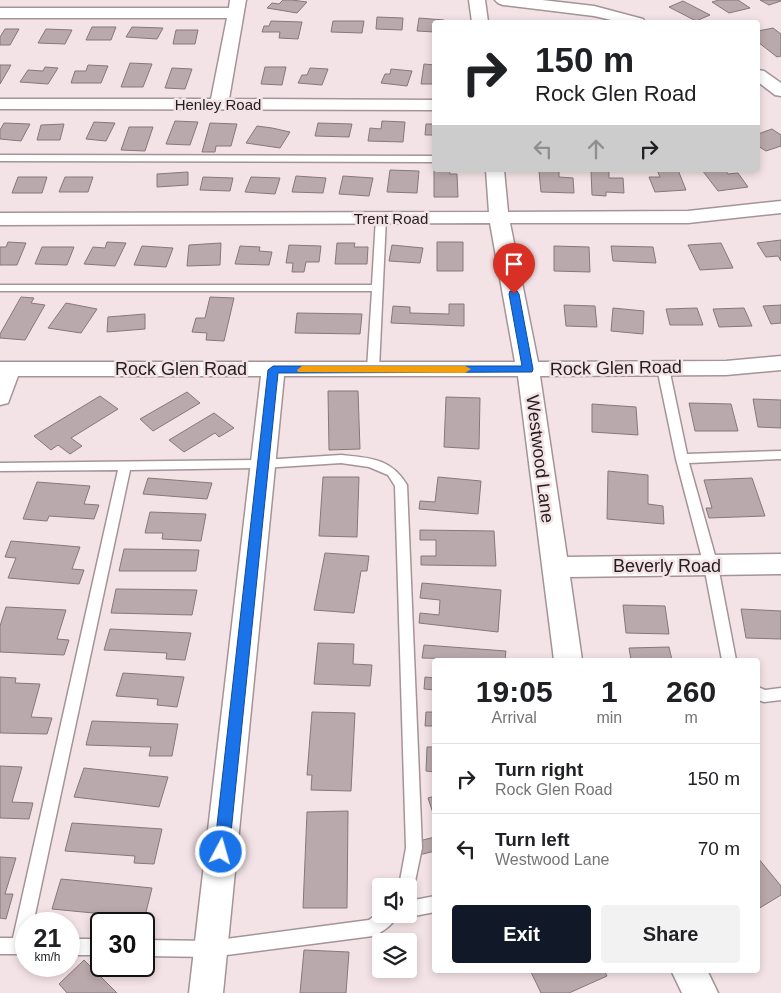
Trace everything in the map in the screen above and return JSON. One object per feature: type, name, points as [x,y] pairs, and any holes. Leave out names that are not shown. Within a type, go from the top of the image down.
[{"type":"street","points":[[477,0],[480,20]]},
{"type":"street","points":[[503,0],[582,6],[621,3]]},
{"type":"street","points":[[0,13],[236,6],[229,58],[219,104]]},
{"type":"street","points":[[582,6],[630,20]]},
{"type":"street","name":"Henley Road","points":[[0,104],[432,105]]},
{"type":"street","name":"Westwood Lane","points":[[495,172],[499,218],[528,369],[568,658]]},
{"type":"street","name":"Trent Road","points":[[0,219],[688,216],[781,207]]},
{"type":"street","name":"Rock Glen Road","points":[[4,369],[373,370],[726,368],[781,363]]},
{"type":"street","points":[[0,397],[4,369]]},
{"type":"street","points":[[206,993],[273,370]]},
{"type":"street","name":"Beverly Road","points":[[554,567],[781,564]]},
{"type":"street","points":[[690,973],[701,993]]},
{"type":"lane","points":[[0,158],[432,159]]},
{"type":"lane","points":[[373,370],[381,218]]},
{"type":"lane","points":[[0,288],[377,288]]},
{"type":"lane","points":[[663,368],[682,459],[711,566],[729,658]]},
{"type":"lane","points":[[682,459],[781,455]]},
{"type":"lane","points":[[0,468],[263,464],[341,459],[370,463],[392,472],[401,485],[414,848],[408,878]]},
{"type":"lane","points":[[30,912],[124,466]]},
{"type":"lane","points":[[760,694],[764,696],[781,694]]},
{"type":"lane","points":[[417,907],[432,905]]},
{"type":"lane","points":[[155,948],[211,949],[373,928],[379,923]]},
{"type":"lane","points":[[0,946],[15,946]]},
{"type":"building","points":[[283,0],[307,2],[297,13],[267,8],[272,3],[279,4]]},
{"type":"building","points":[[738,0],[750,8],[729,13],[712,2]]},
{"type":"building","points":[[760,0],[781,0],[781,1],[769,5]]},
{"type":"building","points":[[683,1],[710,15],[694,20],[669,7]]},
{"type":"building","points":[[377,17],[403,18],[402,30],[376,29]]},
{"type":"building","points":[[419,18],[444,20],[432,20],[432,32],[417,31]]},
{"type":"building","points":[[271,21],[302,22],[298,39],[279,38],[280,32],[262,32],[264,26],[269,26]]},
{"type":"building","points":[[333,21],[364,21],[362,33],[331,32]]},
{"type":"building","points":[[92,27],[116,27],[111,40],[86,40]]},
{"type":"building","points":[[132,27],[163,28],[157,39],[126,37]]},
{"type":"building","points":[[773,28],[781,34],[781,56],[777,57],[760,44],[760,31]]},
{"type":"building","points":[[5,29],[19,29],[10,45],[0,45],[0,37]]},
{"type":"building","points":[[46,29],[72,30],[65,44],[38,43]]},
{"type":"building","points":[[176,30],[198,30],[195,44],[173,44]]},
{"type":"building","points":[[130,63],[152,64],[143,87],[121,87]]},
{"type":"building","points":[[424,64],[432,65],[432,84],[421,84]]},
{"type":"building","points":[[0,65],[11,65],[0,84]]},
{"type":"building","points":[[88,65],[108,66],[101,83],[71,83],[75,71],[86,71]]},
{"type":"building","points":[[45,67],[58,68],[48,84],[20,82],[28,70],[43,71]]},
{"type":"building","points":[[265,67],[286,67],[282,85],[261,84]]},
{"type":"building","points":[[172,68],[192,69],[185,89],[165,88]]},
{"type":"building","points":[[310,68],[328,69],[322,85],[298,83],[302,75],[307,75]]},
{"type":"building","points":[[391,69],[412,71],[407,86],[381,83],[385,74],[390,74]]},
{"type":"building","points":[[175,121],[198,122],[190,145],[166,144]]},
{"type":"building","points":[[382,121],[405,122],[403,142],[368,141],[370,128],[381,129]]},
{"type":"building","points":[[94,122],[115,123],[106,141],[86,139]]},
{"type":"building","points":[[4,123],[30,124],[21,141],[0,139],[0,130]]},
{"type":"building","points":[[210,123],[237,124],[231,146],[216,146],[215,152],[202,152]]},
{"type":"building","points":[[318,123],[352,124],[349,137],[315,136]]},
{"type":"building","points":[[64,124],[60,140],[37,140],[41,125]]},
{"type":"building","points":[[426,124],[432,124],[432,135],[425,135]]},
{"type":"building","points":[[257,126],[290,132],[280,148],[246,143]]},
{"type":"building","points":[[129,127],[153,127],[145,151],[121,150]]},
{"type":"building","points":[[772,129],[781,135],[781,146],[766,151],[760,147],[760,133]]},
{"type":"building","points":[[390,170],[419,171],[417,193],[387,192]]},
{"type":"building","points":[[188,172],[188,185],[157,187],[157,174]]},
{"type":"building","points":[[434,172],[457,174],[458,197],[434,197]]},
{"type":"building","points":[[539,172],[559,172],[559,177],[573,178],[574,193],[541,192]]},
{"type":"building","points":[[591,172],[609,172],[609,178],[623,178],[624,193],[606,192],[606,196],[592,195]]},
{"type":"building","points":[[658,172],[679,172],[686,190],[655,192],[649,177],[660,177]]},
{"type":"building","points":[[704,172],[738,173],[748,187],[718,191]]},
{"type":"building","points":[[296,176],[326,178],[323,193],[292,192]]},
{"type":"building","points":[[343,176],[373,178],[369,196],[339,194]]},
{"type":"building","points":[[18,177],[47,177],[42,193],[12,193]]},
{"type":"building","points":[[65,177],[93,177],[88,192],[59,192]]},
{"type":"building","points":[[203,177],[233,178],[230,191],[200,190]]},
{"type":"building","points":[[251,177],[280,178],[275,194],[245,192]]},
{"type":"building","points":[[781,240],[781,261],[778,256],[766,257],[757,243]]},
{"type":"building","points":[[8,242],[26,243],[17,265],[0,265],[0,247],[6,247]]},
{"type":"building","points":[[107,242],[126,243],[115,266],[84,264],[93,247],[105,248]]},
{"type":"building","points":[[437,242],[463,242],[463,271],[437,271]]},
{"type":"building","points":[[221,243],[220,265],[187,266],[189,245]]},
{"type":"building","points":[[337,243],[355,243],[354,247],[368,247],[367,264],[335,264]]},
{"type":"building","points":[[721,243],[733,268],[700,270],[688,245]]},
{"type":"building","points":[[289,245],[321,246],[319,262],[306,262],[304,272],[292,272],[293,263],[286,263]]},
{"type":"building","points":[[392,245],[423,248],[420,263],[389,261]]},
{"type":"building","points":[[142,246],[173,248],[166,267],[134,265]]},
{"type":"building","points":[[240,246],[260,247],[259,251],[272,252],[269,265],[235,264]]},
{"type":"building","points":[[554,246],[589,247],[590,272],[554,271]]},
{"type":"building","points":[[611,246],[653,247],[656,263],[613,261]]},
{"type":"building","points":[[42,247],[74,247],[67,265],[35,264]]},
{"type":"building","points":[[21,297],[34,298],[31,303],[45,305],[25,340],[0,338],[0,334]]},
{"type":"building","points":[[210,297],[234,298],[224,341],[206,340],[207,333],[192,332],[196,318],[205,318]]},
{"type":"building","points":[[66,303],[97,309],[81,333],[48,328]]},
{"type":"building","points":[[449,304],[464,304],[464,326],[391,323],[393,306],[410,307],[410,313],[449,314]]},
{"type":"building","points":[[564,305],[595,306],[597,327],[566,326]]},
{"type":"building","points":[[781,305],[781,323],[771,324],[763,306]]},
{"type":"building","points":[[613,308],[644,311],[643,334],[611,331]]},
{"type":"building","points":[[697,308],[703,325],[670,325],[666,309]]},
{"type":"building","points":[[744,308],[752,326],[719,327],[713,309]]},
{"type":"building","points":[[297,313],[362,314],[360,334],[295,333]]},
{"type":"building","points":[[145,314],[145,329],[107,332],[108,317]]},
{"type":"building","points":[[328,391],[358,391],[360,449],[329,450]]},
{"type":"building","points":[[187,392],[200,403],[153,431],[140,419]]},
{"type":"building","points":[[100,396],[118,409],[71,438],[82,446],[70,454],[58,445],[51,450],[34,436]]},
{"type":"building","points":[[446,397],[480,398],[479,449],[444,447]]},
{"type":"building","points":[[753,399],[781,400],[781,428],[758,427]]},
{"type":"building","points":[[689,403],[731,404],[738,431],[695,431]]},
{"type":"building","points":[[592,404],[636,407],[638,435],[592,432]]},
{"type":"building","points":[[214,413],[234,428],[219,437],[215,433],[184,452],[169,440]]},
{"type":"building","points":[[608,471],[648,475],[648,504],[663,506],[664,524],[607,519]]},
{"type":"building","points":[[323,477],[359,477],[357,537],[319,536]]},
{"type":"building","points":[[438,477],[481,481],[478,514],[419,509],[420,501],[435,502]]},
{"type":"building","points":[[148,478],[212,483],[207,499],[143,494]]},
{"type":"building","points":[[752,478],[765,516],[709,518],[706,508],[712,508],[704,480]]},
{"type":"building","points":[[37,482],[90,486],[84,504],[99,505],[94,519],[49,516],[47,521],[23,519]]},
{"type":"building","points":[[150,512],[206,514],[201,541],[162,539],[163,533],[145,533]]},
{"type":"building","points":[[420,530],[494,531],[496,566],[421,565],[421,556],[436,556],[436,540],[420,540]]},
{"type":"building","points":[[11,541],[80,547],[72,569],[84,570],[79,584],[8,578],[16,558],[5,557]]},
{"type":"building","points":[[124,549],[199,550],[196,571],[119,571]]},
{"type":"building","points":[[325,553],[369,556],[367,571],[361,571],[354,613],[314,610]]},
{"type":"building","points":[[422,583],[501,590],[498,632],[419,623],[420,613],[439,615],[440,600],[420,598]]},
{"type":"building","points":[[116,589],[197,590],[192,615],[111,613]]},
{"type":"building","points":[[623,605],[665,606],[669,634],[626,633]]},
{"type":"building","points":[[6,607],[66,610],[57,639],[69,640],[64,655],[0,652],[0,626]]},
{"type":"building","points":[[741,609],[781,611],[781,639],[746,638]]},
{"type":"building","points":[[110,629],[191,633],[185,660],[166,659],[167,653],[104,650]]},
{"type":"building","points":[[318,643],[354,644],[353,664],[372,665],[370,686],[314,684]]},
{"type":"building","points":[[424,645],[506,651],[505,658],[422,658]]},
{"type":"building","points":[[669,647],[672,658],[631,658],[629,648]]},
{"type":"building","points":[[123,673],[184,677],[177,707],[157,705],[158,699],[116,696]]},
{"type":"building","points":[[0,677],[16,678],[15,683],[40,684],[31,717],[52,718],[47,734],[0,733]]},
{"type":"building","points":[[425,677],[432,678],[432,690],[424,689]]},
{"type":"building","points":[[312,712],[355,713],[351,791],[311,790],[312,775],[307,775]]},
{"type":"building","points":[[426,712],[432,712],[432,726],[425,726]]},
{"type":"building","points":[[92,721],[178,724],[172,756],[149,756],[151,747],[86,745]]},
{"type":"building","points":[[427,747],[432,747],[432,772],[426,771]]},
{"type":"building","points":[[0,766],[22,767],[12,802],[33,803],[29,819],[0,818]]},
{"type":"building","points":[[84,768],[168,777],[159,807],[74,797]]},
{"type":"building","points":[[432,797],[432,810],[428,798]]},
{"type":"building","points":[[348,811],[347,908],[303,908],[307,812]]},
{"type":"building","points":[[72,823],[162,829],[154,864],[134,863],[135,856],[65,851]]},
{"type":"building","points":[[432,838],[432,852],[419,855],[415,842]]},
{"type":"building","points":[[0,857],[16,858],[5,894],[13,894],[6,919],[0,918]]},
{"type":"building","points":[[760,860],[781,886],[781,895],[760,908]]},
{"type":"building","points":[[61,879],[152,888],[146,912],[90,913],[52,909]]},
{"type":"building","points":[[304,950],[349,952],[346,993],[300,993]]},
{"type":"building","points":[[84,960],[90,966],[90,977],[101,977],[117,993],[67,993],[59,984],[66,977],[80,977],[80,964]]},
{"type":"building","points":[[531,973],[606,973],[607,976],[569,993],[541,993]]},
{"type":"slow traffic","points":[[302,370],[465,369]]},
{"type":"route","points":[[221,852],[273,370],[528,369],[514,294]]}]
